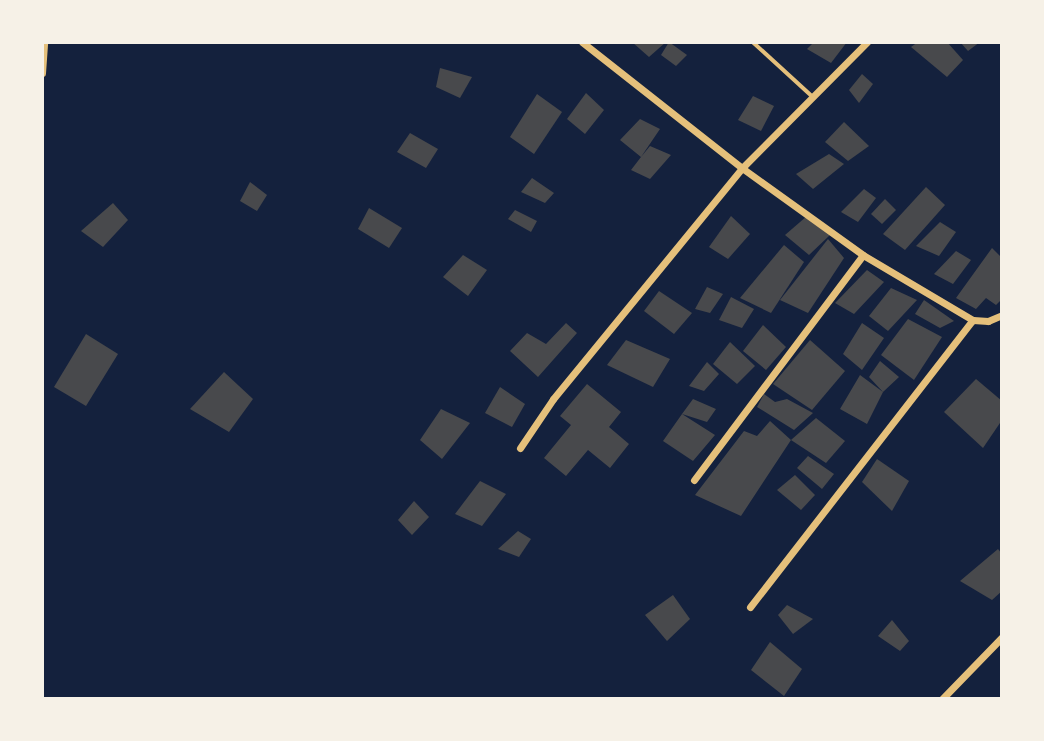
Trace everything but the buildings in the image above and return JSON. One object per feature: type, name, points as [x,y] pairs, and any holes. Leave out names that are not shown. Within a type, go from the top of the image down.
[{"type":"street","points":[[42,73],[44,42]]},
{"type":"street","points":[[582,42],[742,168],[863,255],[973,320],[988,321],[1002,315]]},
{"type":"street","points":[[520,448],[742,168],[867,42]]},
{"type":"street","points":[[694,480],[863,255]]},
{"type":"street","points":[[750,607],[973,320]]},
{"type":"street","points":[[942,699],[1002,637]]},
{"type":"lane","points":[[753,42],[813,98]]}]
